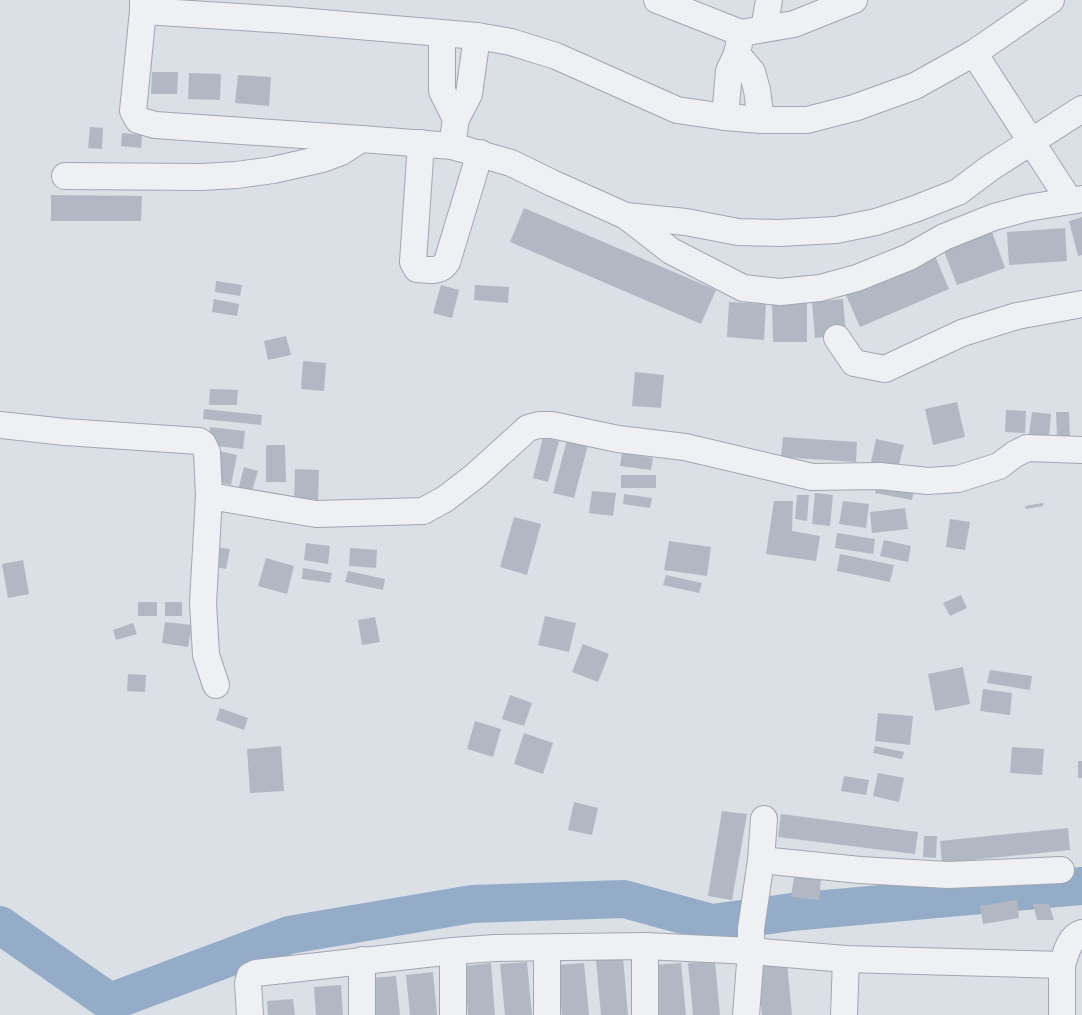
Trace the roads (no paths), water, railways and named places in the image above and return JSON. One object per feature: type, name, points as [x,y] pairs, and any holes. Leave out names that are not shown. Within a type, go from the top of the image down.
[{"type":"street","points":[[657,0],[747,38],[794,24],[854,0]]},
{"type":"street","points":[[725,117],[729,71],[769,0]]},
{"type":"street","points":[[974,54],[1032,143],[1076,200],[1027,208],[994,217],[944,237],[909,257],[857,278],[820,288],[780,292],[744,288],[671,251],[626,216],[511,163],[480,153],[452,146],[421,143],[155,125],[138,120],[133,111],[143,6],[477,36],[511,42],[556,56],[677,110],[761,120],[807,120],[854,108],[915,86],[974,54],[1051,0]]},
{"type":"street","points":[[442,34],[442,91],[456,119]]},
{"type":"street","points":[[452,146],[456,119],[469,94],[477,36]]},
{"type":"street","points":[[747,38],[761,120]]},
{"type":"street","points":[[626,216],[686,222],[738,232],[779,233],[836,230],[876,222],[958,192],[990,168],[1032,143],[1082,109]]},
{"type":"street","points":[[65,176],[202,177],[236,175],[273,170],[322,159],[342,152],[361,139]]},
{"type":"street","points":[[421,143],[413,262],[417,268],[430,271],[442,268],[447,262],[480,153]]},
{"type":"street","points":[[837,338],[854,363],[885,369],[962,334],[1017,316],[1082,304]]},
{"type":"street","points":[[0,425],[199,442],[203,444],[207,452],[209,496],[203,603],[206,655],[216,685]]},
{"type":"street","points":[[209,496],[316,514],[422,511],[445,499],[475,476],[519,434],[528,428],[540,425],[552,425],[645,443],[685,447],[812,477],[880,476],[928,482],[958,479],[999,466],[1027,448],[1082,450]]},
{"type":"street","points":[[746,1015],[752,929],[764,819]]},
{"type":"street","points":[[761,860],[860,870],[948,875],[1061,870]]},
{"type":"street","points":[[250,1015],[248,983],[250,976],[256,973],[362,960],[494,948],[645,946],[752,929],[846,959],[1062,964]]},
{"type":"street","points":[[1062,1015],[1062,964],[1075,935],[1082,933]]},
{"type":"street","points":[[645,946],[645,1015]]},
{"type":"street","points":[[547,948],[547,1015]]},
{"type":"street","points":[[453,951],[453,1015]]},
{"type":"street","points":[[844,1015],[846,959]]},
{"type":"street","points":[[362,960],[362,1015]]},
{"type":"waterway","points":[[0,925],[110,1002],[289,935],[472,904],[624,899],[712,923],[792,912],[1082,886]]}]
